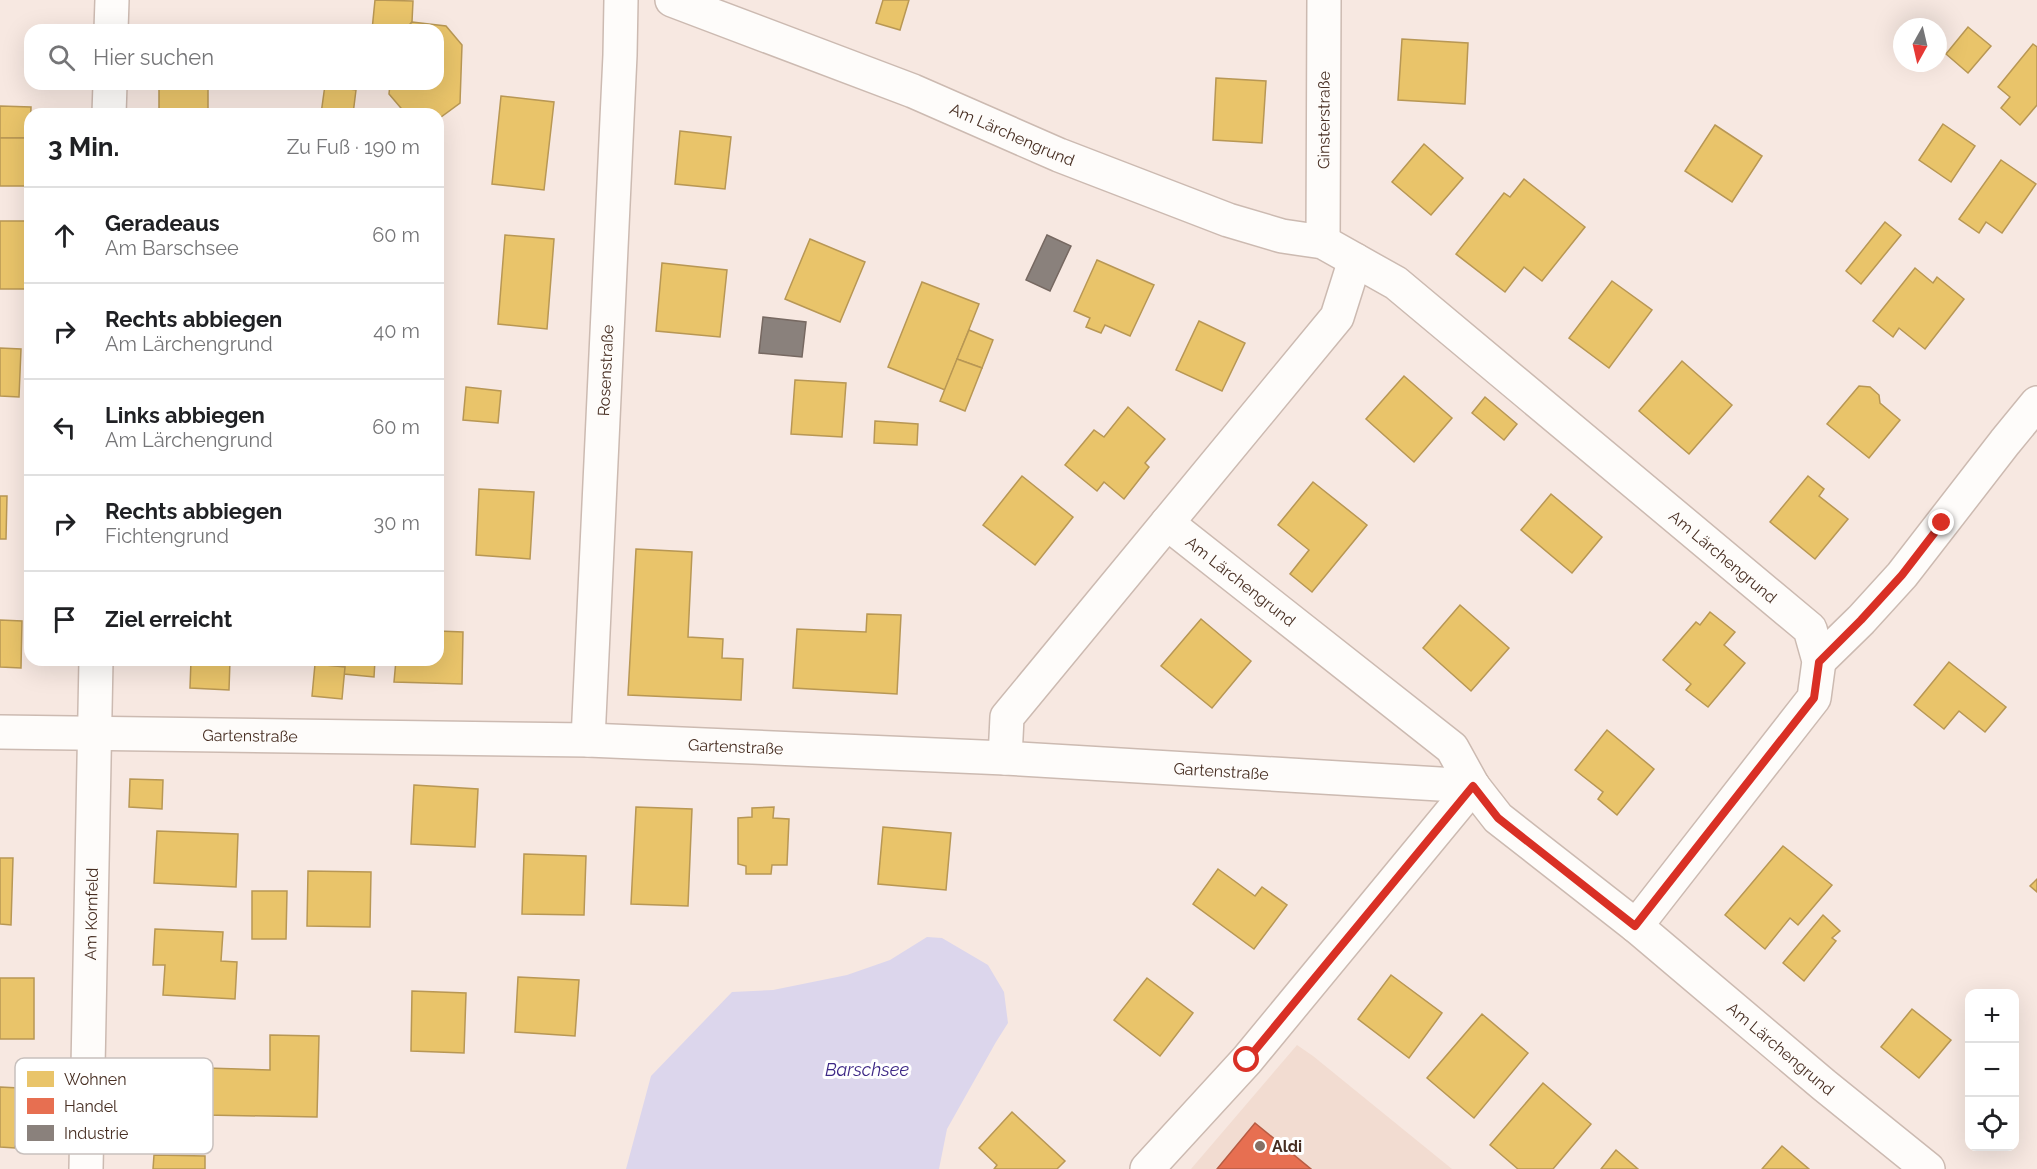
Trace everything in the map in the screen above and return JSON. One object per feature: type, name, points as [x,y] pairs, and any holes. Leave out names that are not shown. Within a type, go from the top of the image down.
[{"type":"street","points":[[111,24],[112,0]]},
{"type":"street","name":"Rosenstraße","points":[[588,740],[621,0]]},
{"type":"street","name":"Am Lärchengrund","points":[[672,0],[914,92],[1059,155],[1228,220],[1282,236],[1323,242],[1396,283],[1810,629],[1819,662],[1814,698],[1635,926]]},
{"type":"street","name":"Ginsterstraße","points":[[1323,242],[1324,0]]},
{"type":"street","points":[[109,108],[110,90]]},
{"type":"street","points":[[1005,758],[1007,717],[1337,317],[1355,260]]},
{"type":"street","points":[[1819,662],[1902,575],[2037,403]]},
{"type":"street","name":"Am Lärchengrund","points":[[1167,523],[1452,748],[1473,786],[1498,818],[1635,926],[1928,1169]]},
{"type":"street","name":"Am Kornfeld","points":[[88,1058],[96,666]]},
{"type":"street","name":"Gartenstraße","points":[[0,732],[588,740],[1005,758],[1473,786]]},
{"type":"street","points":[[1147,1169],[1247,1060],[1473,786]]},
{"type":"street","name":"Am Kornfeld","points":[[86,1154],[86,1169]]},
{"type":"shaded area","points":[[1297,1045],[1313,1056],[1452,1169],[1191,1169]]},
{"type":"water","name":"Barschsee","points":[[927,937],[942,938],[988,965],[1004,992],[1008,1023],[947,1129],[939,1169],[626,1169],[651,1076],[732,992],[773,990],[847,975],[890,960]]},
{"type":"building: Wohnen","points":[[375,0],[413,1],[410,24],[373,24]]},
{"type":"building: Wohnen","points":[[883,0],[909,0],[900,30],[876,23]]},
{"type":"building: Wohnen","points":[[444,26],[446,26],[462,45],[460,103],[444,115],[444,108],[401,108],[389,94],[389,90],[444,90]]},
{"type":"building: Wohnen","points":[[1968,27],[1991,46],[1968,73],[1947,53]]},
{"type":"building: Wohnen","points":[[1402,39],[1468,43],[1465,104],[1398,100]]},
{"type":"building: Wohnen","points":[[2033,44],[2037,47],[2037,105],[2020,125],[2001,108],[2010,97],[1998,87]]},
{"type":"building: Wohnen","points":[[1216,78],[1266,81],[1262,143],[1213,140]]},
{"type":"building: Wohnen","points":[[159,90],[208,90],[208,108],[159,108]]},
{"type":"building: Wohnen","points":[[324,90],[356,90],[354,108],[322,108]]},
{"type":"building: Wohnen","points":[[501,96],[554,102],[544,190],[492,184]]},
{"type":"building: Wohnen","points":[[0,106],[31,107],[24,108],[24,138],[0,138]]},
{"type":"building: Wohnen","points":[[1943,124],[1975,146],[1951,182],[1919,160]]},
{"type":"building: Wohnen","points":[[1715,125],[1762,156],[1732,202],[1685,171]]},
{"type":"building: Wohnen","points":[[680,131],[731,137],[725,189],[675,184]]},
{"type":"building: Wohnen","points":[[0,138],[24,138],[24,186],[0,186]]},
{"type":"building: Wohnen","points":[[1424,144],[1463,178],[1431,215],[1392,182]]},
{"type":"building: Wohnen","points":[[2001,160],[2036,184],[2002,233],[1986,222],[1979,233],[1959,219]]},
{"type":"building: Wohnen","points":[[1524,179],[1585,227],[1542,281],[1524,267],[1505,292],[1456,254],[1504,193],[1510,197]]},
{"type":"building: Wohnen","points":[[0,221],[24,221],[24,289],[0,289]]},
{"type":"building: Wohnen","points":[[1885,222],[1901,235],[1861,284],[1846,271]]},
{"type":"building: Wohnen","points":[[505,235],[554,239],[547,329],[498,324]]},
{"type":"building: Wohnen","points":[[810,239],[865,262],[840,322],[785,299]]},
{"type":"building: Wohnen","points":[[1097,260],[1154,285],[1130,336],[1105,325],[1101,333],[1086,327],[1090,318],[1074,311]]},
{"type":"building: Wohnen","points":[[662,263],[727,270],[720,337],[656,331]]},
{"type":"building: Wohnen","points":[[1915,268],[1933,283],[1937,277],[1964,299],[1925,349],[1899,328],[1893,337],[1873,321]]},
{"type":"building: Wohnen","points":[[1612,281],[1652,310],[1609,368],[1569,338]]},
{"type":"building: Wohnen","points":[[922,282],[979,304],[945,390],[888,367]]},
{"type":"building: Wohnen","points":[[1199,321],[1245,343],[1222,391],[1176,370]]},
{"type":"building: Wohnen","points":[[969,330],[993,340],[982,368],[957,359]]},
{"type":"building: Wohnen","points":[[0,348],[21,349],[19,397],[0,396]]},
{"type":"building: Wohnen","points":[[957,359],[982,368],[965,411],[940,401]]},
{"type":"building: Wohnen","points":[[1682,361],[1732,405],[1689,454],[1639,411]]},
{"type":"building: Wohnen","points":[[1404,376],[1452,418],[1414,462],[1366,419]]},
{"type":"building: Wohnen","points":[[795,380],[846,383],[842,437],[791,434]]},
{"type":"building: Wohnen","points":[[1859,386],[1870,387],[1879,395],[1880,403],[1900,420],[1869,458],[1827,424]]},
{"type":"building: Wohnen","points":[[466,387],[501,391],[498,423],[463,420]]},
{"type":"building: Wohnen","points":[[1485,397],[1517,424],[1504,440],[1472,413]]},
{"type":"building: Wohnen","points":[[1128,407],[1165,439],[1145,463],[1149,467],[1124,499],[1104,482],[1097,491],[1065,465],[1094,430],[1104,437]]},
{"type":"building: Wohnen","points":[[875,421],[918,424],[917,445],[874,443]]},
{"type":"building: Wohnen","points":[[1022,476],[1073,517],[1035,565],[983,525]]},
{"type":"building: Wohnen","points":[[1808,476],[1824,489],[1819,496],[1848,519],[1815,559],[1770,522]]},
{"type":"building: Wohnen","points":[[1313,482],[1367,525],[1312,592],[1290,574],[1309,550],[1278,525]]},
{"type":"building: Wohnen","points":[[479,489],[534,492],[530,559],[476,555]]},
{"type":"building: Wohnen","points":[[1551,494],[1602,537],[1572,573],[1521,530]]},
{"type":"building: Wohnen","points":[[0,496],[7,496],[6,539],[0,539]]},
{"type":"building: Wohnen","points":[[636,549],[692,552],[688,637],[723,639],[722,658],[743,659],[741,700],[628,695]]},
{"type":"building: Wohnen","points":[[1460,605],[1509,648],[1471,691],[1423,648]]},
{"type":"building: Wohnen","points":[[1710,612],[1735,632],[1724,645],[1745,663],[1708,707],[1686,690],[1691,684],[1663,660],[1696,622],[1700,625]]},
{"type":"building: Wohnen","points":[[867,614],[901,615],[897,694],[793,688],[797,629],[866,632]]},
{"type":"building: Wohnen","points":[[1201,619],[1251,661],[1212,708],[1161,666]]},
{"type":"building: Wohnen","points":[[0,620],[22,621],[21,668],[0,667]]},
{"type":"building: Wohnen","points":[[444,631],[463,632],[462,684],[394,682],[395,666],[444,666]]},
{"type":"building: Wohnen","points":[[1949,662],[2006,707],[1985,732],[1959,711],[1944,729],[1914,705]]},
{"type":"building: Wohnen","points":[[191,666],[230,666],[229,690],[190,688]]},
{"type":"building: Wohnen","points":[[315,666],[345,667],[342,699],[312,696]]},
{"type":"building: Wohnen","points":[[345,666],[375,666],[374,677],[344,674]]},
{"type":"building: Wohnen","points":[[1607,730],[1654,769],[1617,815],[1598,799],[1603,792],[1575,770]]},
{"type":"building: Wohnen","points":[[130,779],[163,780],[162,809],[129,807]]},
{"type":"building: Wohnen","points":[[414,785],[478,789],[475,847],[411,844]]},
{"type":"building: Wohnen","points":[[636,807],[692,809],[688,906],[631,904]]},
{"type":"building: Wohnen","points":[[774,807],[773,818],[789,819],[787,865],[772,865],[771,874],[746,874],[746,866],[738,864],[738,818],[752,817],[752,808]]},
{"type":"building: Wohnen","points":[[883,827],[951,833],[946,890],[878,884]]},
{"type":"building: Wohnen","points":[[157,831],[238,834],[236,887],[154,883]]},
{"type":"building: Wohnen","points":[[1783,846],[1832,885],[1798,925],[1790,918],[1765,949],[1725,915]]},
{"type":"building: Wohnen","points":[[524,854],[586,856],[584,915],[522,914]]},
{"type":"building: Wohnen","points":[[0,858],[13,858],[11,925],[0,924]]},
{"type":"building: Wohnen","points":[[1218,869],[1255,896],[1262,887],[1287,905],[1254,949],[1193,904]]},
{"type":"building: Wohnen","points":[[308,871],[371,872],[370,927],[307,926]]},
{"type":"building: Wohnen","points":[[2037,879],[2037,892],[2030,886]]},
{"type":"building: Wohnen","points":[[252,891],[287,891],[286,939],[252,939]]},
{"type":"building: Wohnen","points":[[1823,915],[1840,931],[1832,938],[1836,941],[1804,981],[1783,963]]},
{"type":"building: Wohnen","points":[[155,929],[223,932],[221,961],[237,962],[235,999],[163,995],[165,965],[153,965]]},
{"type":"building: Wohnen","points":[[1391,975],[1442,1013],[1409,1058],[1358,1019]]},
{"type":"building: Wohnen","points":[[518,977],[579,980],[575,1036],[515,1032]]},
{"type":"building: Wohnen","points":[[0,978],[34,978],[34,1039],[0,1039]]},
{"type":"building: Wohnen","points":[[1147,978],[1193,1013],[1160,1056],[1114,1020]]},
{"type":"building: Wohnen","points":[[412,991],[466,993],[464,1053],[411,1051]]},
{"type":"building: Wohnen","points":[[1912,1009],[1951,1040],[1919,1078],[1881,1047]]},
{"type":"building: Wohnen","points":[[1482,1014],[1528,1053],[1474,1118],[1427,1078]]},
{"type":"building: Wohnen","points":[[270,1035],[319,1036],[317,1117],[213,1115],[213,1068],[270,1070]]},
{"type":"building: Wohnen","points":[[1543,1083],[1591,1124],[1553,1169],[1518,1169],[1490,1145]]},
{"type":"building: Wohnen","points":[[0,1087],[15,1088],[15,1148],[0,1147]]},
{"type":"building: Wohnen","points":[[1012,1112],[1065,1161],[1057,1169],[994,1169],[997,1165],[979,1148]]},
{"type":"building: Wohnen","points":[[1782,1146],[1809,1169],[1762,1169]]},
{"type":"building: Wohnen","points":[[1616,1150],[1638,1169],[1601,1169]]},
{"type":"building: Wohnen","points":[[154,1155],[205,1156],[205,1169],[153,1169]]},
{"type":"building: Handel","name":"Aldi","points":[[1255,1123],[1311,1169],[1217,1169]]},
{"type":"building: Industrie","points":[[1047,235],[1071,246],[1050,291],[1026,280]]},
{"type":"building: Industrie","points":[[763,317],[806,322],[802,357],[759,353]]},
{"type":"place","name":"Aldi","points":[[1260,1146]]},
{"type":"route","points":[[1247,1060],[1473,786],[1498,818],[1635,926],[1814,698],[1819,662],[1902,575],[1942,523]]}]
